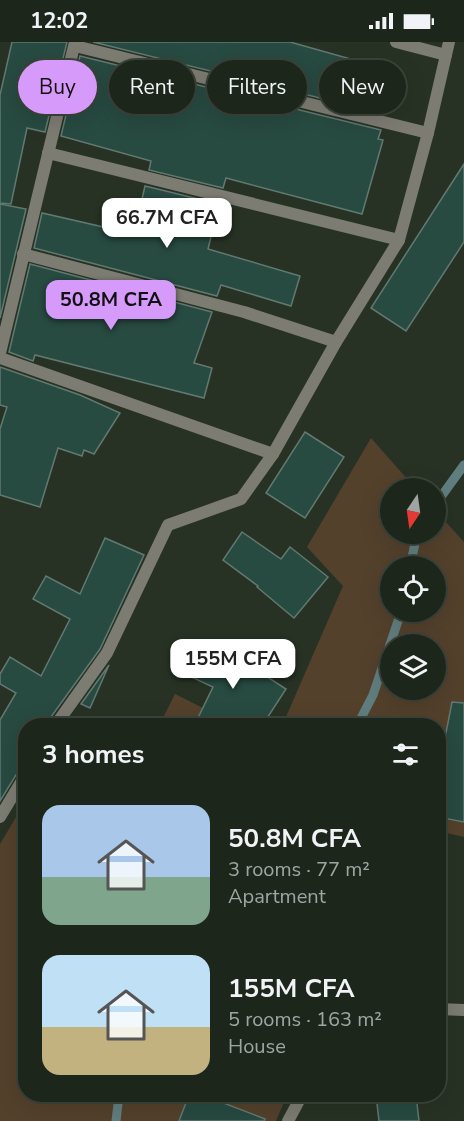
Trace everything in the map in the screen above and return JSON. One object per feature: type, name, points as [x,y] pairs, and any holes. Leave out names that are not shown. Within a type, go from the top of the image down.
[{"type":"street","points":[[61,718],[107,653],[168,525],[240,499],[273,454],[336,342],[399,240],[448,48],[396,42]]},
{"type":"street","points":[[273,454],[0,356],[75,44],[428,133]]},
{"type":"street","points":[[48,153],[399,240]]},
{"type":"street","points":[[23,254],[244,312],[336,342]]},
{"type":"street","points":[[0,817],[18,787]]},
{"type":"street","points":[[446,1009],[464,1010]]},
{"type":"street","points":[[288,1121],[298,1102]]},
{"type":"shaded area","points":[[371,438],[406,478],[380,478],[380,544],[446,544],[446,522],[464,542],[464,837],[446,833],[446,718],[285,718],[343,586],[307,547]]},
{"type":"shaded area","points":[[175,694],[223,718],[163,718]]},
{"type":"shaded area","points":[[18,814],[18,1102],[284,1102],[276,1121],[0,1121],[0,844]]},
{"type":"building","points":[[12,42],[67,42],[63,60],[18,60],[18,114],[49,114],[45,132],[27,128],[11,204],[0,203],[0,95]]},
{"type":"building","points":[[93,42],[290,42],[354,60],[319,60],[319,98],[307,95],[307,60],[207,60],[207,70],[195,67],[195,60],[166,60]]},
{"type":"building","points":[[80,56],[96,60],[79,60]]},
{"type":"building","points":[[97,60],[109,63],[109,114],[195,114],[195,84],[207,87],[207,114],[307,114],[307,112],[381,130],[378,139],[383,140],[362,214],[226,178],[223,188],[149,170],[151,161],[61,136],[66,114],[97,114]]},
{"type":"building","points":[[464,164],[464,242],[406,331],[371,308]]},
{"type":"building","points":[[145,186],[219,204],[208,249],[300,276],[291,306],[221,285],[217,296],[34,248],[42,213],[134,234]]},
{"type":"building","points":[[0,204],[26,209],[0,318]]},
{"type":"building","points":[[30,264],[212,312],[194,363],[212,368],[204,398],[35,355],[33,361],[9,352]]},
{"type":"building","points":[[0,367],[80,395],[120,413],[94,454],[84,450],[82,456],[58,448],[40,507],[0,495],[0,429],[7,407],[0,405]]},
{"type":"building","points":[[305,432],[344,457],[305,518],[266,493]]},
{"type":"building","points":[[242,532],[281,559],[290,547],[328,577],[294,618],[258,586],[223,560]]},
{"type":"building","points":[[105,538],[144,555],[100,649],[50,718],[18,718],[18,772],[0,801],[0,720],[16,693],[0,684],[0,674],[10,657],[41,676],[70,619],[33,599],[46,576],[80,594]]},
{"type":"building","points":[[203,641],[232,654],[286,689],[267,718],[198,718],[213,687],[187,675]]},
{"type":"building","points":[[109,665],[90,708],[81,704]]},
{"type":"building","points":[[452,702],[464,703],[464,822],[446,819],[446,733]]},
{"type":"building","points":[[186,1102],[221,1102],[265,1119],[264,1121],[179,1121]]},
{"type":"building","points":[[377,1102],[417,1102],[419,1121],[379,1121]]},
{"type":"waterway","points":[[446,490],[464,465]]},
{"type":"waterway","points":[[412,556],[415,544]]},
{"type":"waterway","points":[[361,718],[373,695],[398,622]]},
{"type":"waterway","points":[[116,1121],[118,1102]]}]
